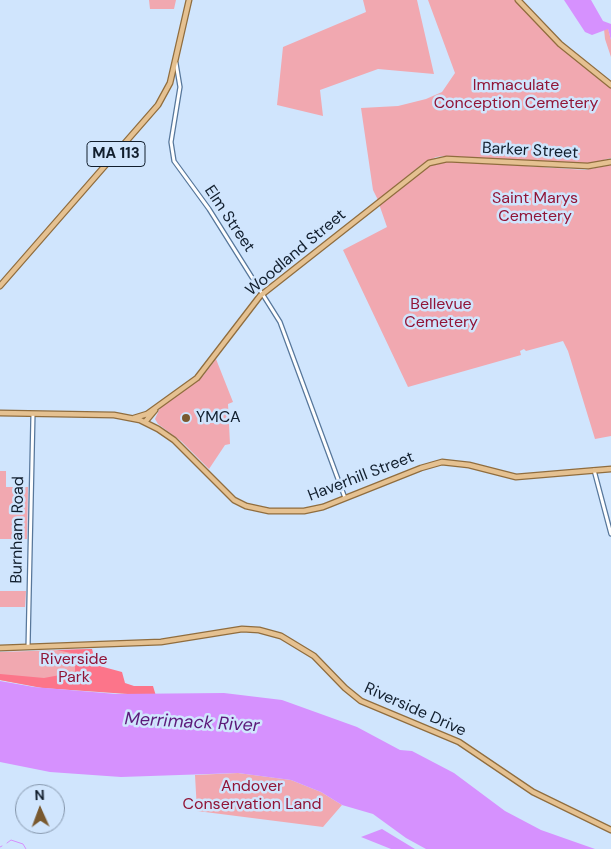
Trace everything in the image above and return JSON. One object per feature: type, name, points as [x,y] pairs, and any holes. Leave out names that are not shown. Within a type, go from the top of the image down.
[{"type":"main road","name":"MA 113","points":[[0,286],[151,115],[167,89],[189,0]]},
{"type":"main road","points":[[518,0],[560,44],[611,86]]},
{"type":"main road","name":"Woodland Street","points":[[132,418],[150,415],[157,407],[202,374],[263,294],[422,167],[436,160],[447,159]]},
{"type":"main road","name":"Barker Street","points":[[447,159],[578,166],[594,166],[611,162]]},
{"type":"main road","name":"Haverhill Street","points":[[0,413],[114,415],[145,422],[181,446],[227,495],[246,506],[268,512],[304,511],[345,499],[421,468],[442,462],[469,465],[516,477],[611,469]]},
{"type":"main road","points":[[145,422],[150,415]]},
{"type":"main road","points":[[150,415],[155,427]]},
{"type":"main road","name":"Riverside Drive","points":[[0,648],[162,642],[240,630],[254,630],[280,636],[314,656],[345,688],[361,701],[459,742],[542,797],[611,830]]},
{"type":"street","name":"Elm Street","points":[[175,61],[180,87],[171,142],[174,161],[209,209],[280,322],[345,499]]},
{"type":"street","name":"Burnham Road","points":[[28,648],[33,414]]},
{"type":"street","points":[[594,470],[611,534]]},
{"type":"green space","points":[[149,0],[176,0],[174,9],[150,9]]},
{"type":"green space","points":[[363,0],[417,0],[434,74],[378,69],[320,90],[323,116],[277,105],[283,47],[366,12]]},
{"type":"green space","name":"Immaculate Conception Cemetery","points":[[428,0],[516,0],[611,87],[611,158],[588,164],[436,157],[421,165],[378,200],[373,190],[361,108],[398,106],[426,99],[442,92],[455,73]]},
{"type":"green space","points":[[608,28],[611,40],[611,57],[605,39],[604,29]]},
{"type":"green space","name":"Bellevue Cemetery","points":[[452,161],[585,170],[611,165],[611,436],[595,439],[568,351],[563,341],[526,351],[524,349],[520,351],[521,355],[408,387],[343,250],[387,227],[379,204],[428,166],[437,162]]},
{"type":"green space","name":"YMCA","points":[[216,359],[233,402],[228,404],[230,444],[225,445],[209,469],[181,441],[158,424],[155,419],[160,408],[203,376]]},
{"type":"green space","points":[[0,471],[6,471],[6,487],[28,487],[27,539],[0,539]]},
{"type":"green space","points":[[0,591],[26,591],[25,607],[0,607]]},
{"type":"green space","name":"Riverside Park","points":[[92,649],[96,687],[39,687],[0,680],[0,652]]},
{"type":"green space","name":"Andover Conservation Land","points":[[238,773],[291,780],[321,792],[342,805],[323,827],[197,811],[195,775]]},
{"type":"shaded area","points":[[92,649],[96,665],[122,672],[125,683],[134,686],[153,686],[156,696],[42,688],[0,680],[0,674],[44,678],[60,675],[62,671],[66,677],[75,676],[75,659],[71,653],[57,650]]},
{"type":"water","points":[[564,0],[591,0],[603,21],[611,24],[611,40],[608,29],[592,35],[585,32]]},
{"type":"water","name":"Merrimack River","points":[[0,681],[34,687],[116,694],[224,693],[282,700],[357,727],[400,750],[412,751],[454,773],[505,811],[541,830],[595,849],[426,849],[406,838],[373,814],[342,805],[321,792],[291,780],[238,773],[121,777],[50,772],[0,762]]},
{"type":"water","points":[[382,829],[415,849],[391,849],[361,837]]},
{"type":"waterway","points":[[7,843],[11,840],[23,844],[26,849]]},
{"type":"place","name":"YMCA","points":[[186,418]]},
{"type":"park label","name":"Saint Marys Cemetery","points":[[535,208]]}]
